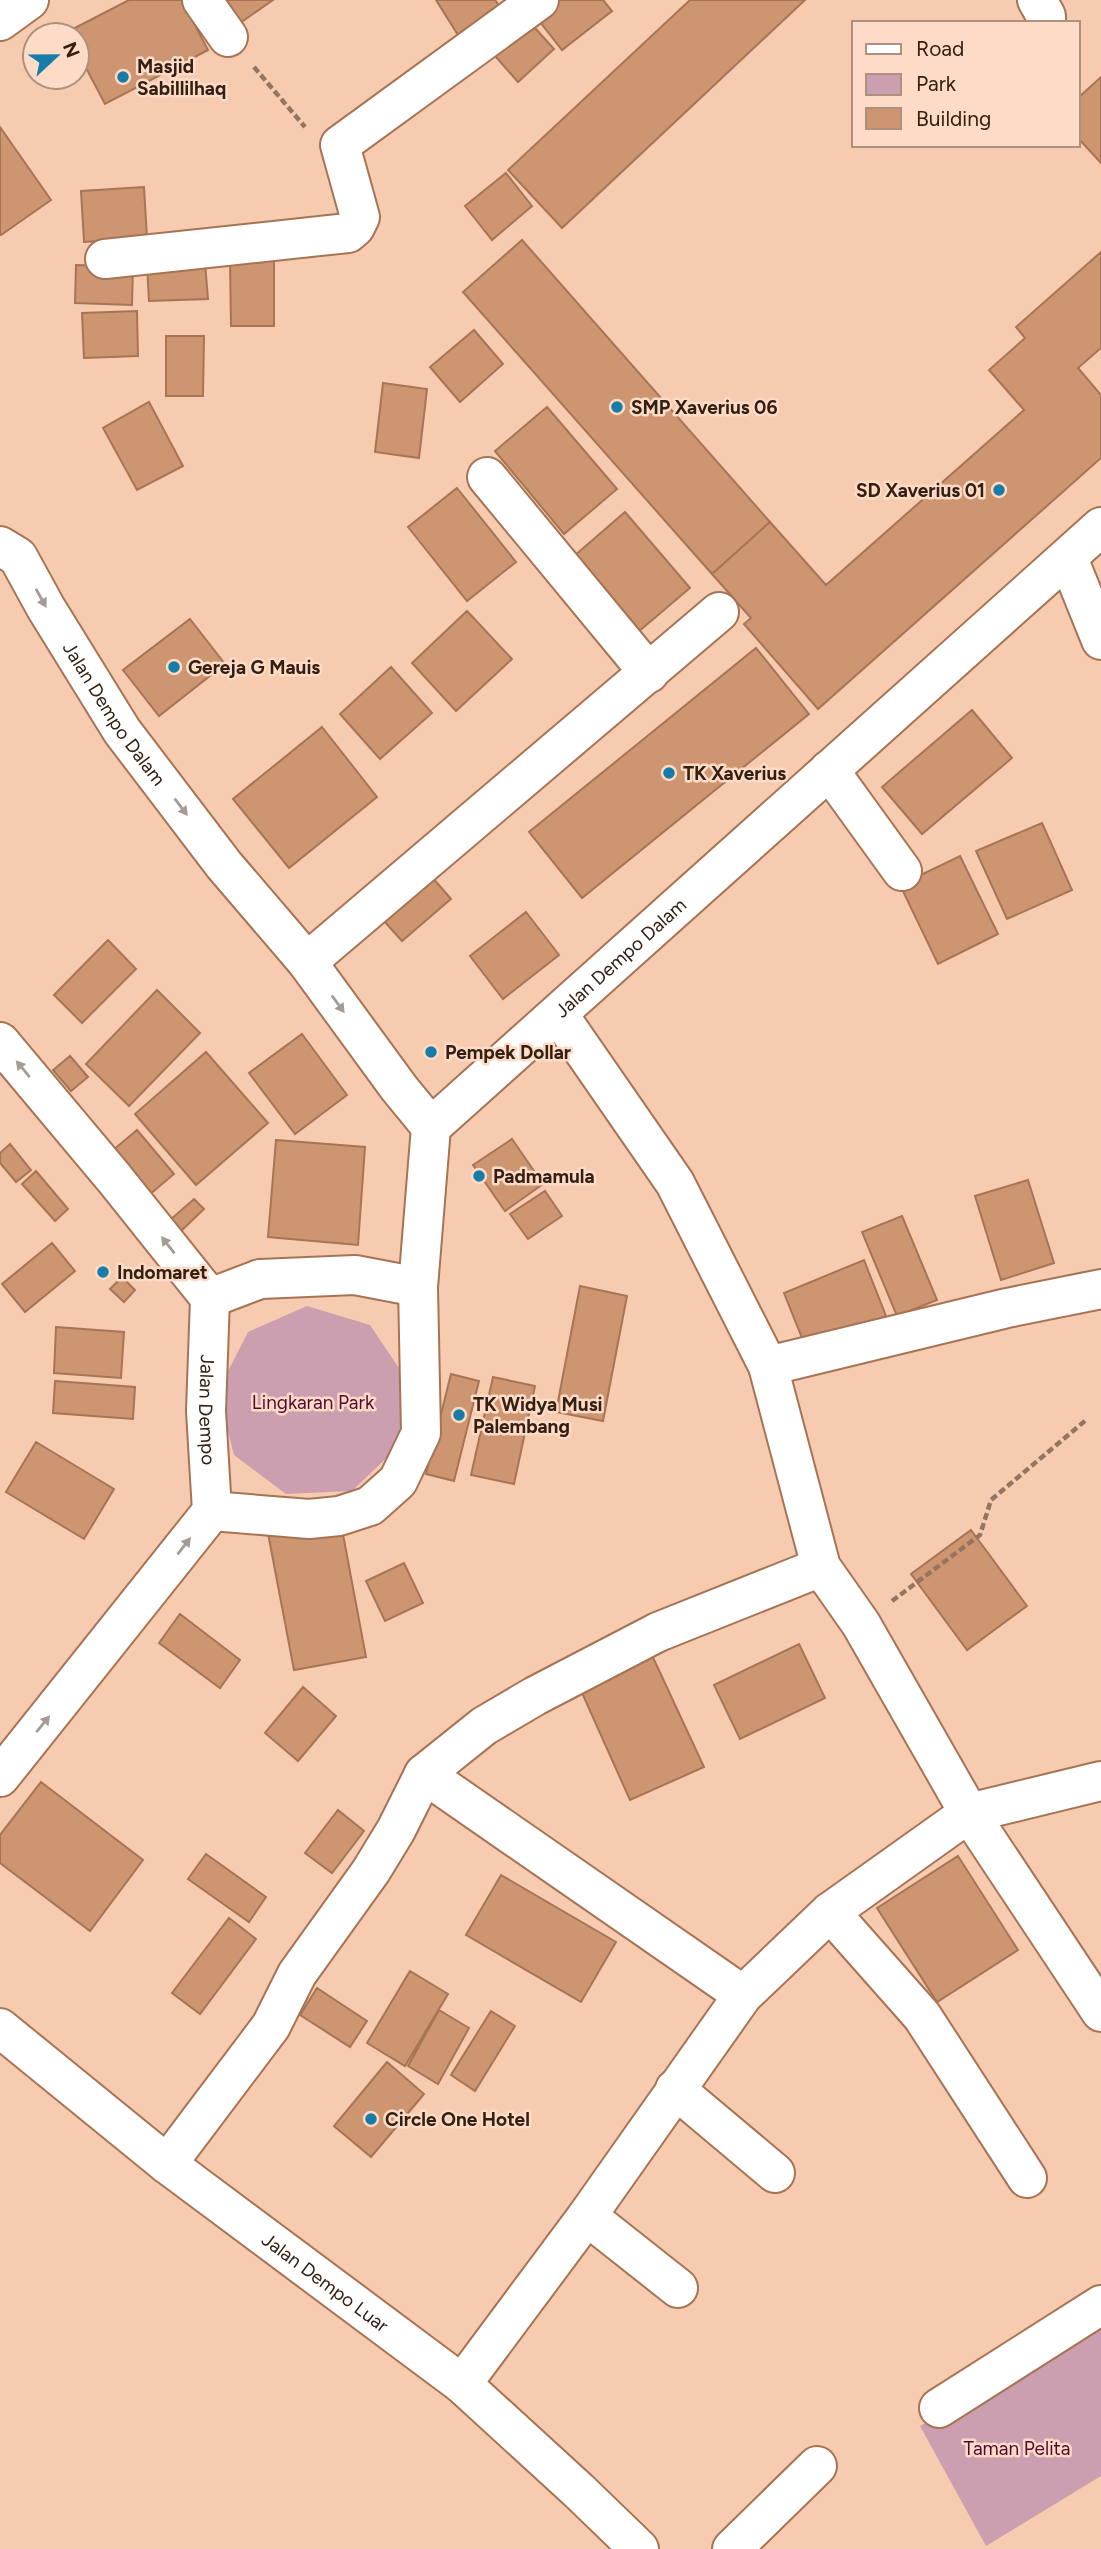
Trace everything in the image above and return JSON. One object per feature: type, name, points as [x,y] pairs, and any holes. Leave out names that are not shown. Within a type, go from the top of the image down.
[{"type":"street","points":[[0,21],[29,0]]},
{"type":"street","points":[[202,0],[228,37]]},
{"type":"street","points":[[105,259],[348,233],[360,217],[340,145],[538,0]]},
{"type":"street","points":[[1037,0],[1046,21]]},
{"type":"street","points":[[487,477],[649,673]]},
{"type":"street","name":"Jalan Dempo Dalam","points":[[0,546],[18,556],[46,608],[122,731],[224,864],[307,962],[399,1088],[431,1127],[1101,527]]},
{"type":"street","points":[[1068,558],[1101,639]]},
{"type":"street","points":[[307,962],[719,612]]},
{"type":"street","points":[[830,770],[902,871]]},
{"type":"street","points":[[558,1014],[675,1183],[768,1366],[821,1567],[861,1624],[969,1812],[1101,2012]]},
{"type":"street","points":[[0,1042],[210,1298],[260,1279],[355,1275],[418,1287]]},
{"type":"street","points":[[0,1777],[212,1511],[309,1519],[339,1516],[370,1506],[398,1481],[421,1433],[418,1287],[431,1127]]},
{"type":"street","points":[[768,1366],[1007,1308],[1101,1289]]},
{"type":"street","name":"Jalan Dempo","points":[[210,1298],[206,1411],[212,1511]]},
{"type":"street","points":[[167,2164],[271,2026],[297,1974],[371,1871],[396,1830],[424,1774],[484,1726],[535,1696],[658,1632],[821,1567]]},
{"type":"street","points":[[424,1774],[743,1995]]},
{"type":"street","points":[[462,2385],[587,2216],[743,1995],[830,1912],[969,1812],[1101,1781]]},
{"type":"street","points":[[830,1912],[922,2015],[1027,2178]]},
{"type":"street","name":"Jalan Dempo Luar","points":[[0,2028],[167,2164],[462,2385],[639,2549]]},
{"type":"street","points":[[675,2089],[775,2173]]},
{"type":"street","points":[[587,2216],[678,2288]]},
{"type":"street","points":[[939,2408],[1101,2305]]},
{"type":"street","points":[[732,2549],[817,2466]]},
{"type":"path","points":[[228,37],[315,139],[331,145],[340,145]]},
{"type":"path","points":[[861,1624],[980,1535],[991,1500],[1086,1420]]},
{"type":"green space","name":"Lingkaran Park","points":[[307,1306],[370,1325],[407,1380],[399,1446],[352,1491],[286,1494],[234,1455],[218,1391],[248,1332]]},
{"type":"green space","name":"Taman Pelita","points":[[1101,2320],[1101,2476],[986,2546],[920,2426]]},
{"type":"building","name":"Masjid Sabillilhaq","points":[[129,0],[182,0],[208,50],[105,104],[91,78],[91,21],[88,21]]},
{"type":"building","points":[[224,0],[273,0],[240,23]]},
{"type":"building","points":[[436,0],[495,0],[501,8],[458,35]]},
{"type":"building","points":[[549,0],[603,0],[612,11],[562,50],[533,13]]},
{"type":"building","points":[[690,0],[805,0],[562,228],[508,170]]},
{"type":"building","points":[[525,17],[554,49],[518,82],[489,49]]},
{"type":"building","points":[[1101,77],[1101,163],[1080,140],[1080,96]]},
{"type":"building","points":[[0,127],[51,200],[1,235],[0,234]]},
{"type":"building","points":[[506,173],[532,206],[492,240],[465,206]]},
{"type":"building","points":[[144,187],[147,238],[84,242],[81,191]]},
{"type":"building","name":"SMP Xaverius 06","points":[[522,240],[770,522],[712,574],[463,292]]},
{"type":"building","name":"SD Xaverius 01","points":[[1101,252],[1101,348],[1078,368],[1101,395],[1101,458],[818,709],[744,624],[751,618],[712,574],[770,522],[826,585],[1024,410],[989,370],[1025,338],[1016,327]]},
{"type":"building","points":[[274,260],[274,326],[231,326],[230,261]]},
{"type":"building","points":[[205,263],[208,299],[149,301],[147,265]]},
{"type":"building","points":[[76,265],[133,267],[132,305],[75,303]]},
{"type":"building","points":[[137,311],[138,356],[84,358],[82,313]]},
{"type":"building","points":[[474,330],[503,364],[460,402],[430,367]]},
{"type":"building","points":[[166,336],[204,336],[203,396],[166,396]]},
{"type":"building","points":[[383,383],[427,389],[419,458],[375,452]]},
{"type":"building","points":[[149,402],[183,466],[137,490],[103,428]]},
{"type":"building","points":[[547,407],[617,489],[564,534],[495,451]]},
{"type":"building","points":[[457,488],[516,562],[467,601],[408,527]]},
{"type":"building","points":[[625,512],[690,588],[638,632],[574,556]]},
{"type":"building","points":[[467,611],[512,659],[456,711],[412,663]]},
{"type":"building","name":"Gereja G Mauis","points":[[190,619],[225,664],[159,716],[123,670]]},
{"type":"building","name":"TK Xaverius","points":[[756,648],[809,714],[582,898],[529,832]]},
{"type":"building","points":[[391,667],[432,713],[380,759],[340,714]]},
{"type":"building","points":[[972,710],[1012,758],[922,834],[882,787]]},
{"type":"building","points":[[322,727],[377,797],[289,868],[233,799]]},
{"type":"building","points":[[1042,823],[1072,890],[1007,919],[976,851]]},
{"type":"building","points":[[960,856],[998,934],[938,964],[900,885]]},
{"type":"building","points":[[425,869],[451,899],[402,941],[376,912]]},
{"type":"building","points":[[526,912],[559,955],[503,999],[470,956]]},
{"type":"building","points":[[108,940],[136,969],[82,1023],[54,995]]},
{"type":"building","points":[[157,990],[200,1033],[129,1106],[86,1064]]},
{"type":"building","points":[[302,1034],[347,1095],[295,1134],[249,1073]]},
{"type":"building","points":[[206,1052],[268,1123],[196,1185],[135,1114]]},
{"type":"building","points":[[70,1056],[88,1077],[71,1091],[53,1070]]},
{"type":"building","points":[[137,1130],[174,1174],[149,1195],[112,1151]]},
{"type":"building","points":[[512,1139],[543,1184],[505,1211],[473,1165]]},
{"type":"building","points":[[276,1140],[365,1147],[358,1245],[268,1237]]},
{"type":"building","points":[[10,1144],[31,1170],[16,1182],[0,1163],[0,1153]]},
{"type":"building","points":[[36,1171],[68,1209],[55,1221],[22,1184]]},
{"type":"building","points":[[1028,1180],[1054,1263],[1001,1280],[975,1196]]},
{"type":"building","points":[[545,1191],[562,1216],[528,1239],[510,1214]]},
{"type":"building","points":[[194,1199],[204,1209],[181,1231],[170,1220]]},
{"type":"building","points":[[902,1216],[937,1300],[897,1316],[862,1232]]},
{"type":"building","points":[[52,1243],[75,1271],[25,1312],[2,1284]]},
{"type":"building","points":[[864,1260],[886,1316],[806,1348],[784,1293]]},
{"type":"building","points":[[122,1277],[135,1290],[124,1302],[110,1289]]},
{"type":"building","points":[[580,1286],[627,1296],[603,1421],[556,1412]]},
{"type":"building","points":[[56,1327],[124,1332],[121,1378],[54,1373]]},
{"type":"building","points":[[451,1374],[479,1381],[454,1481],[426,1474]]},
{"type":"building","points":[[493,1377],[535,1386],[514,1484],[471,1475]]},
{"type":"building","points":[[55,1381],[135,1387],[133,1419],[53,1413]]},
{"type":"building","points":[[36,1442],[114,1489],[84,1539],[6,1492]]},
{"type":"building","points":[[267,1528],[342,1529],[366,1657],[294,1670]]},
{"type":"building","points":[[971,1530],[1027,1606],[967,1650],[911,1574]]},
{"type":"building","points":[[404,1563],[423,1603],[385,1621],[366,1581]]},
{"type":"building","points":[[180,1614],[240,1660],[220,1688],[159,1643]]},
{"type":"building","points":[[799,1644],[825,1698],[740,1739],[714,1685]]},
{"type":"building","points":[[650,1651],[704,1767],[630,1800],[578,1684]]},
{"type":"building","points":[[303,1687],[336,1716],[298,1761],[265,1733]]},
{"type":"building","points":[[41,1782],[143,1860],[90,1931],[0,1863],[0,1835]]},
{"type":"building","points":[[338,1810],[364,1831],[332,1873],[305,1853]]},
{"type":"building","points":[[206,1854],[266,1897],[249,1922],[188,1879]]},
{"type":"building","points":[[958,1856],[1018,1950],[937,2002],[877,1908]]},
{"type":"building","points":[[501,1875],[616,1942],[581,2002],[466,1935]]},
{"type":"building","points":[[229,1918],[256,1939],[200,2014],[172,1993]]},
{"type":"building","points":[[410,1971],[448,1994],[405,2066],[367,2043]]},
{"type":"building","points":[[317,1988],[367,2021],[350,2047],[300,2015]]},
{"type":"building","points":[[439,2010],[469,2028],[438,2084],[408,2066]]},
{"type":"building","points":[[491,2011],[515,2026],[475,2091],[451,2075]]},
{"type":"building","points":[[387,2062],[424,2094],[371,2157],[334,2126]]},
{"type":"place","name":"Masjid Sabillilhaq","points":[[123,77]]},
{"type":"place","name":"SMP Xaverius 06","points":[[617,407]]},
{"type":"place","name":"SD Xaverius 01","points":[[999,490]]},
{"type":"place","name":"Gereja G Mauis","points":[[174,667]]},
{"type":"place","name":"TK Xaverius","points":[[669,773]]},
{"type":"place","name":"Pempek Dollar","points":[[431,1052]]},
{"type":"place","name":"Padmamula","points":[[479,1176]]},
{"type":"place","name":"Indomaret","points":[[103,1272]]},
{"type":"place","name":"TK Widya Musi Palembang","points":[[459,1415]]},
{"type":"place","name":"Circle One Hotel","points":[[371,2119]]}]
